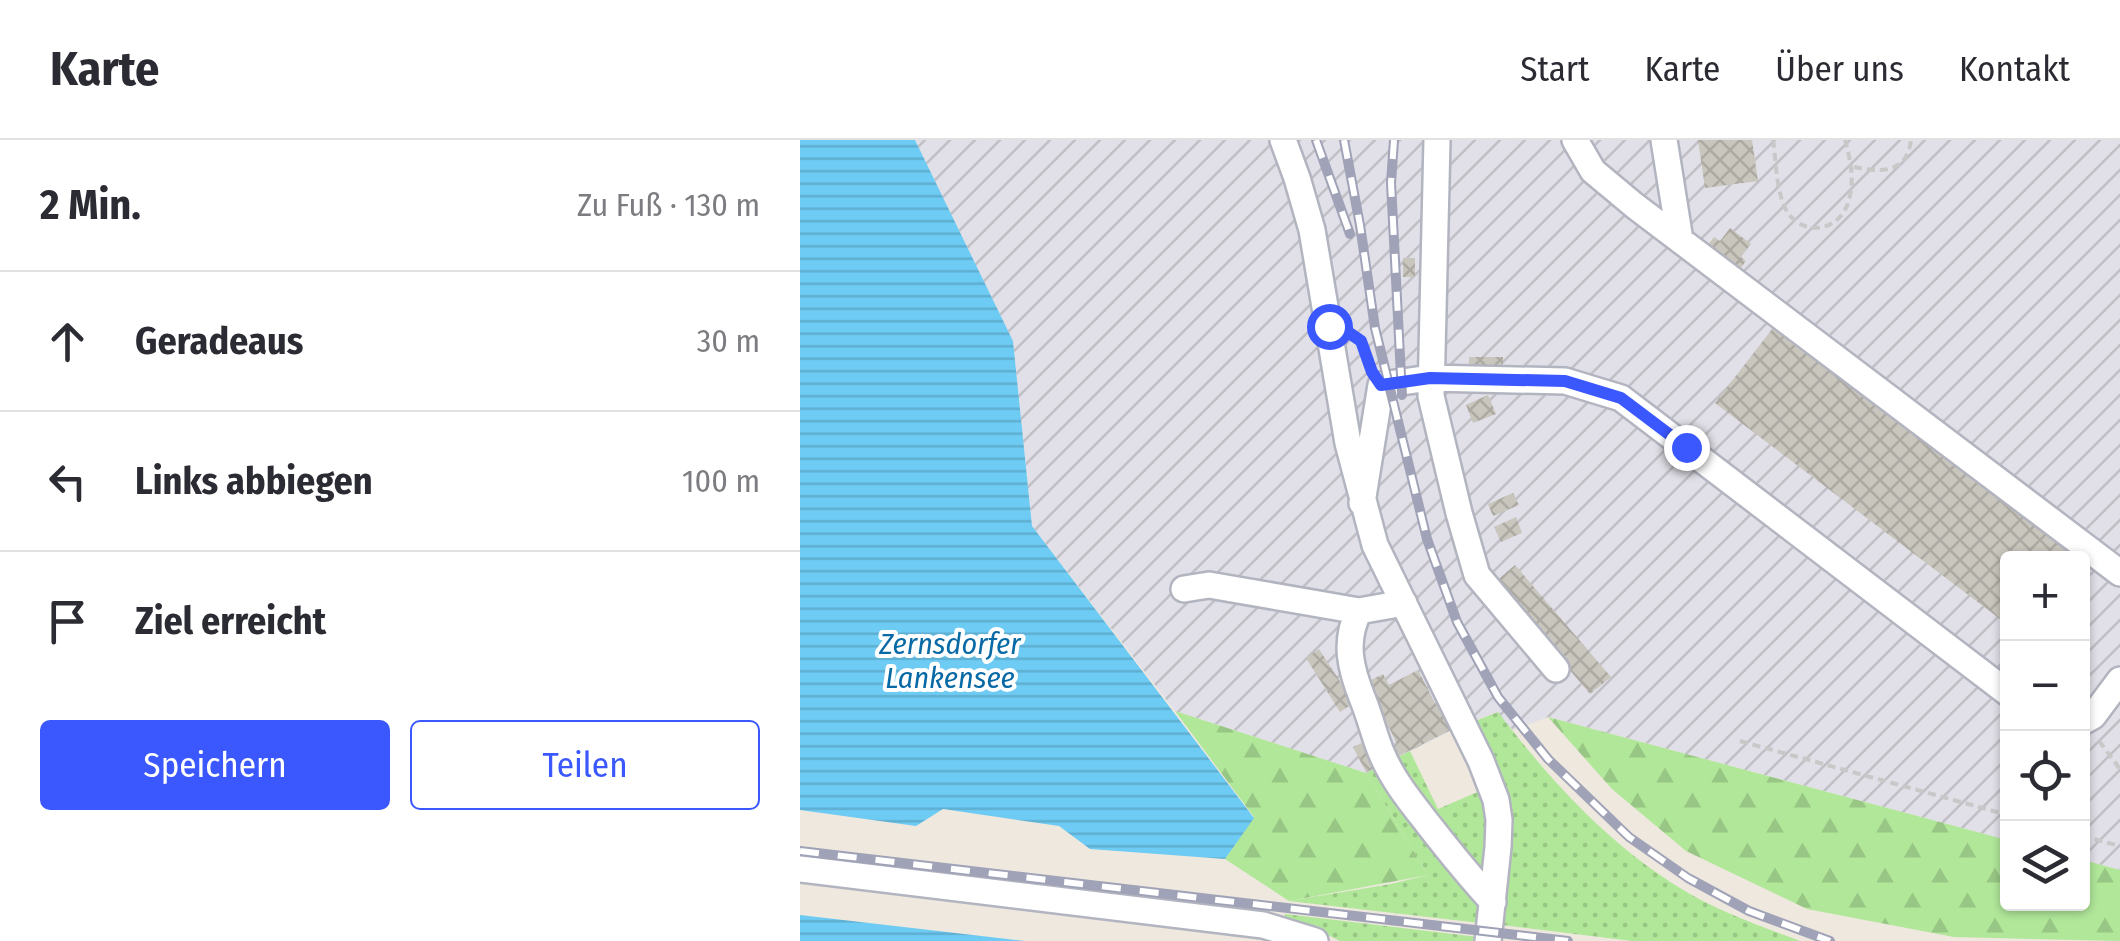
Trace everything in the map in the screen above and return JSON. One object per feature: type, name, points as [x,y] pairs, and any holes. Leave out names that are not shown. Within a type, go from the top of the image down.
[{"type":"street","points":[[1283,140],[1312,230],[1348,443],[1375,545],[1496,800],[1498,834],[1488,941]]},
{"type":"street","points":[[1442,140],[1431,396],[1477,575],[1556,669]]},
{"type":"street","points":[[1575,140],[1594,171],[1680,240],[2120,573]]},
{"type":"street","points":[[1664,140],[1680,240]]},
{"type":"street","points":[[1362,503],[1381,385],[1430,378],[1565,381],[1621,398],[2000,686]]},
{"type":"street","points":[[1184,588],[1209,585],[1358,610],[1404,603]]},
{"type":"street","points":[[1358,610],[1348,649],[1354,683],[1381,753],[1406,796],[1493,902]]},
{"type":"street","points":[[2090,718],[2120,680]]},
{"type":"street","points":[[800,869],[1263,925],[1314,941]]},
{"type":"path","points":[[1774,140],[1783,206],[1798,224],[1818,229],[1837,221],[1848,203],[1852,167],[1845,140]]},
{"type":"path","points":[[1852,167],[1890,170],[1904,162],[1911,140]]},
{"type":"path","points":[[1329,326],[1361,341],[1381,385]]},
{"type":"path","points":[[2090,730],[2120,770]]},
{"type":"path","points":[[1740,742],[2000,813]]},
{"type":"path","points":[[2090,838],[2120,846]]},
{"type":"shaded area","points":[[915,140],[2120,140],[2120,870],[2090,862],[2090,551],[2000,551],[2000,838],[1548,717],[1513,730],[1497,712],[1366,773],[1175,711],[1032,526],[1013,341]]},
{"type":"green space","points":[[1175,711],[1366,773],[1428,875],[1289,901],[1225,859],[1254,817]]},
{"type":"green space","points":[[1498,712],[1581,809],[1654,871],[1709,904],[1800,941],[1632,941],[1502,925],[1493,759],[1475,721]]},
{"type":"green space","points":[[1548,717],[2000,838],[2000,911],[2090,911],[2090,862],[2120,870],[2120,941],[1954,937],[1807,909],[1686,851],[1612,789]]},
{"type":"green space","points":[[1410,751],[1438,809],[1480,791],[1488,821],[1480,923],[1289,901],[1428,875],[1366,773]]},
{"type":"green space","points":[[1285,914],[1478,937],[1478,941],[1340,941],[1284,920]]},
{"type":"water","name":"Zernsdorfer Lankensee","points":[[800,140],[915,140],[1013,341],[1032,526],[1254,818],[1225,859],[1090,849],[1059,826],[943,809],[916,826],[800,810]]},
{"type":"water","points":[[800,915],[1025,941],[800,941]]},
{"type":"building","points":[[1698,140],[1752,140],[1758,181],[1705,188]]},
{"type":"building","points":[[1730,228],[1751,244],[1741,257],[1746,261],[1737,273],[1705,249],[1714,237],[1720,241]]},
{"type":"building","points":[[1403,258],[1415,258],[1415,277],[1403,277]]},
{"type":"building","points":[[1776,324],[2076,551],[2000,551],[2000,619],[1715,403]]},
{"type":"building","points":[[1469,357],[1503,357],[1503,371],[1469,371]]},
{"type":"building","points":[[1488,395],[1496,414],[1473,423],[1466,405]]},
{"type":"building","points":[[1513,493],[1519,505],[1493,516],[1488,504]]},
{"type":"building","points":[[1516,517],[1522,533],[1501,542],[1494,527]]},
{"type":"building","points":[[1515,565],[1611,677],[1590,694],[1495,582]]},
{"type":"building","points":[[1319,649],[1354,703],[1340,712],[1306,658]]},
{"type":"building","points":[[1418,670],[1453,729],[1391,760],[1385,750],[1397,744],[1367,682],[1383,674],[1389,685]]},
{"type":"building","points":[[1362,743],[1369,759],[1377,755],[1381,765],[1366,772],[1353,747]]},
{"type":"railway","points":[[1316,140],[1350,234]]},
{"type":"railway","points":[[1344,140],[1375,328],[1427,539],[1457,622],[1498,697],[1548,759],[1629,837],[1688,878],[1749,911],[1830,941]]},
{"type":"railway","points":[[1394,140],[1391,183],[1402,395]]},
{"type":"railway","points":[[800,851],[1568,941]]},
{"type":"route","points":[[1329,326],[1361,341],[1381,385],[1430,378],[1565,381],[1621,398],[1686,447]]}]
